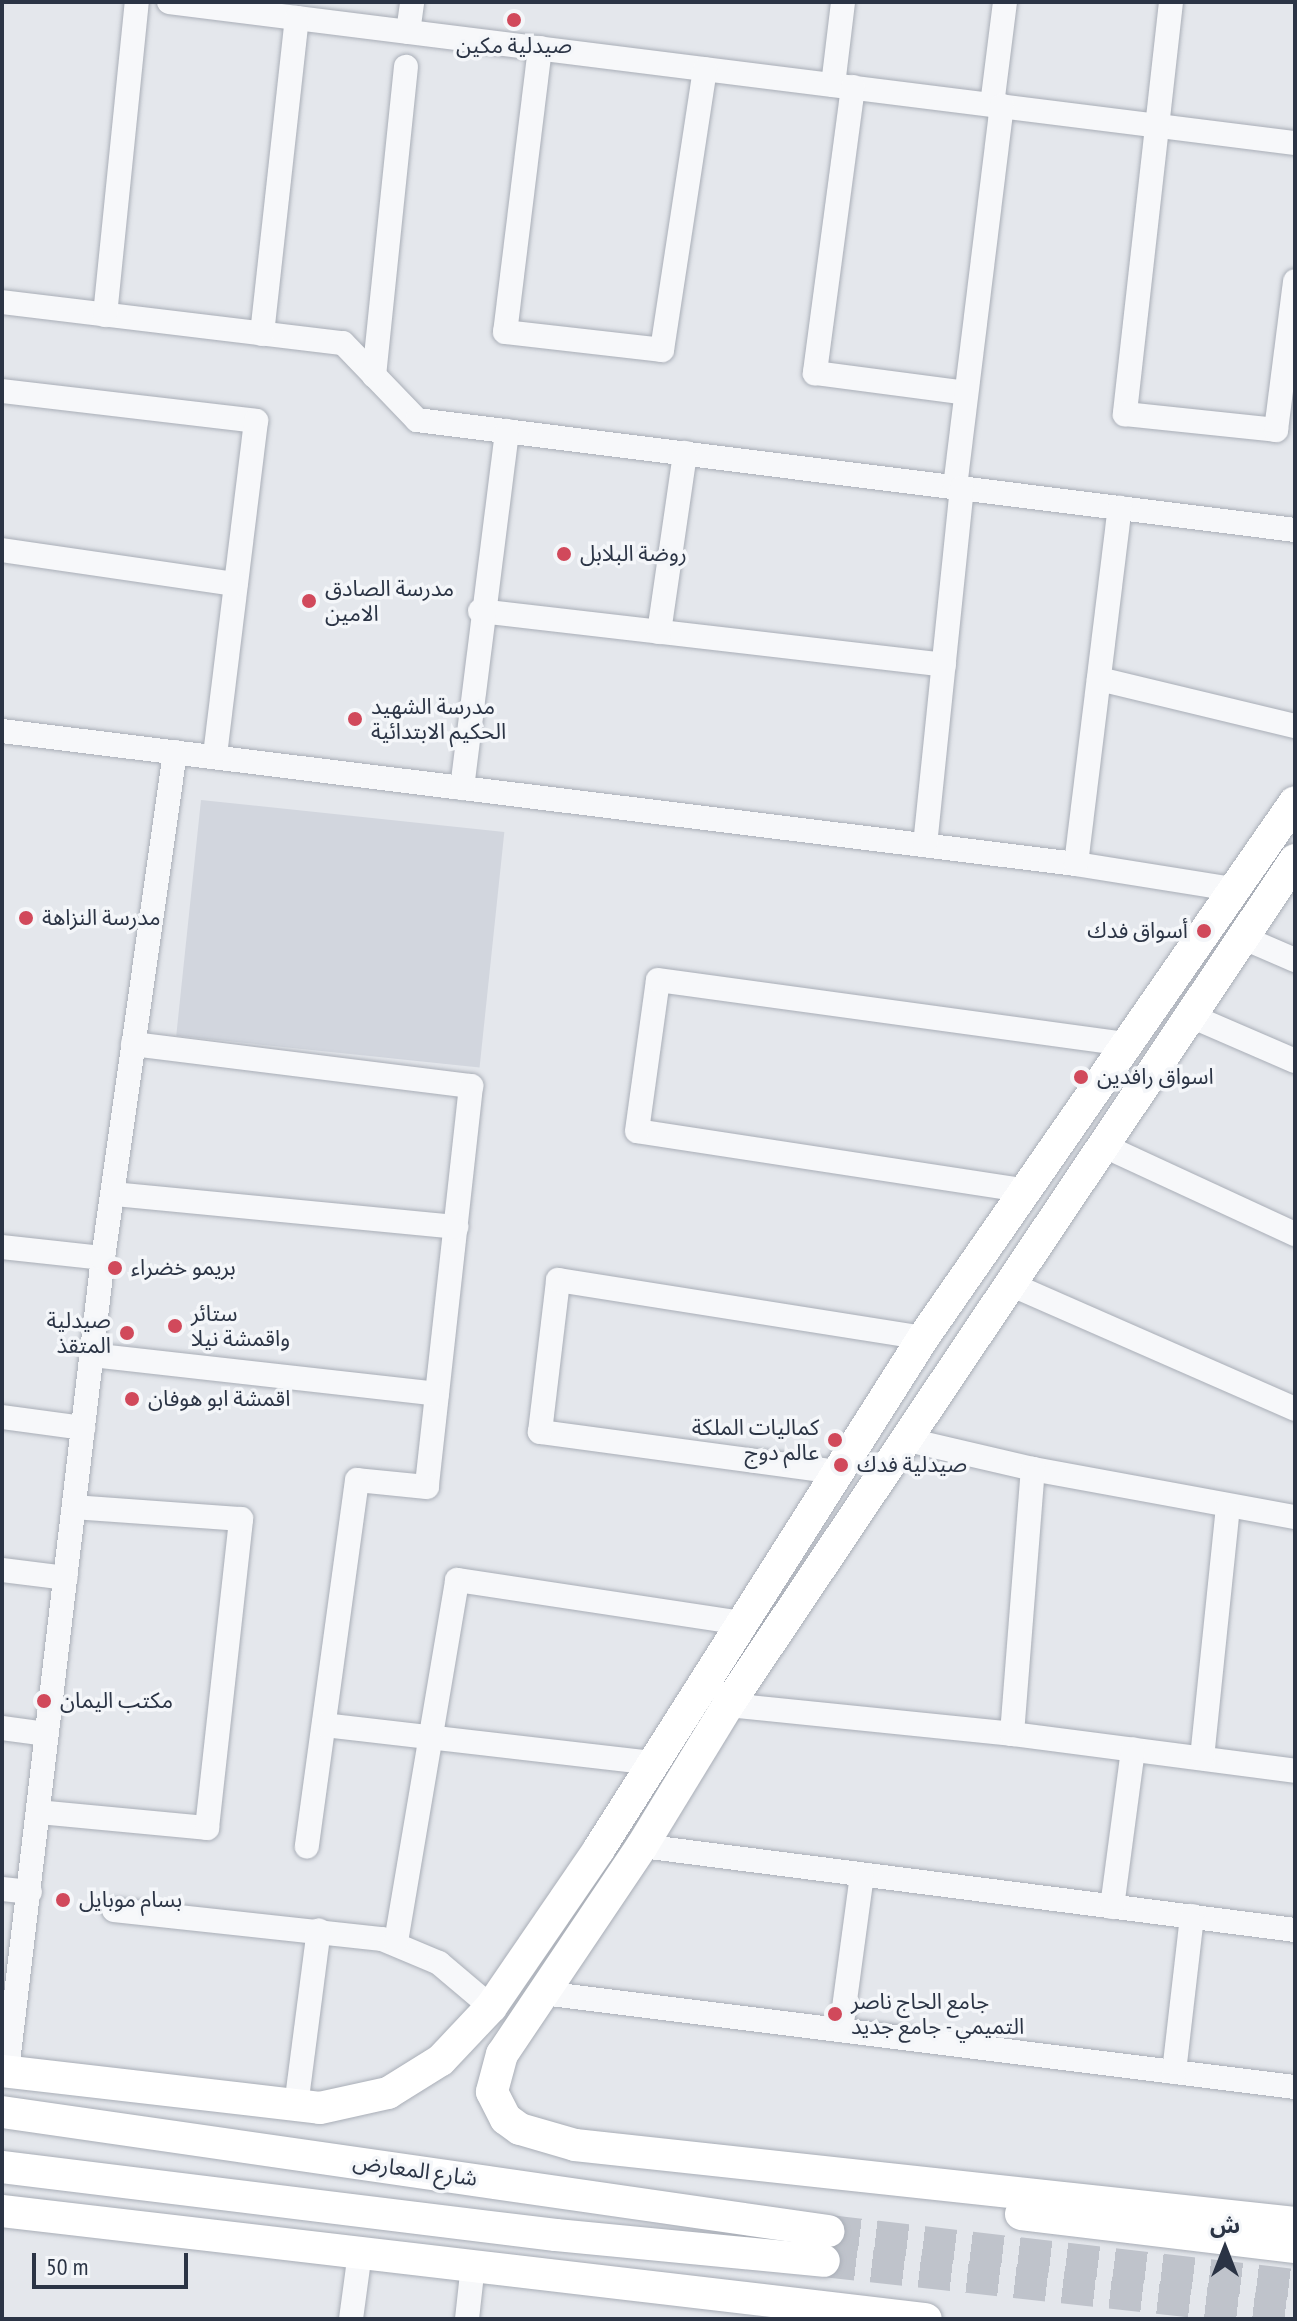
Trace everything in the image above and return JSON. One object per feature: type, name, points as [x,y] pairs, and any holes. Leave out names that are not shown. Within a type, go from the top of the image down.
[{"type":"main road","points":[[4,2071],[296,2106],[355,2103],[413,2080],[441,2060],[491,2007],[923,1338],[1022,1190],[1295,802]]},
{"type":"main road","points":[[1295,860],[1000,1295],[728,1705],[642,1846],[502,2054],[492,2092],[506,2119],[520,2129],[575,2145],[1295,2223]]},
{"type":"main road","points":[[959,1287],[1000,1295]]},
{"type":"main road","points":[[524,1956],[549,1985]]},
{"type":"main road","name":"شارع المعارض","points":[[2,2112],[566,2192],[826,2246],[556,2235],[2,2167]]},
{"type":"main road","points":[[566,2192],[575,2145]]},
{"type":"main road","points":[[684,2156],[772,2183],[1295,2247]]},
{"type":"main road","points":[[2,2211],[926,2319]]},
{"type":"main road","points":[[556,2235],[734,2296]]},
{"type":"street","points":[[105,315],[137,2]]},
{"type":"street","points":[[169,2],[1295,143]]},
{"type":"street","points":[[408,32],[412,2]]},
{"type":"street","points":[[843,2],[843,86],[815,373],[966,393]]},
{"type":"street","points":[[925,845],[1005,2]]},
{"type":"street","points":[[1171,2],[1154,125],[1125,414],[1276,430],[1294,297]]},
{"type":"street","points":[[262,334],[297,18]]},
{"type":"street","points":[[540,48],[505,332],[662,350],[705,69]]},
{"type":"street","points":[[374,376],[406,67]]},
{"type":"street","points":[[2,302],[343,343],[417,420],[1295,530]]},
{"type":"street","points":[[2,391],[256,421],[215,757]]},
{"type":"street","points":[[462,788],[480,611],[507,431]]},
{"type":"street","points":[[659,632],[685,453]]},
{"type":"street","points":[[1076,864],[1120,508]]},
{"type":"street","points":[[2,550],[236,584]]},
{"type":"street","points":[[480,611],[944,665]]},
{"type":"street","points":[[1099,679],[1295,726]]},
{"type":"street","points":[[2,731],[1076,864],[1232,889]]},
{"type":"street","points":[[4,2071],[30,1892],[103,1258],[175,752]]},
{"type":"street","points":[[1244,938],[1295,960]]},
{"type":"street","points":[[1022,1190],[637,1131],[658,980],[1124,1044]]},
{"type":"street","points":[[1191,1016],[1295,1061]]},
{"type":"street","points":[[133,1044],[471,1086],[427,1487],[357,1480],[307,1847]]},
{"type":"street","points":[[1102,1145],[1295,1234]]},
{"type":"street","points":[[114,1194],[456,1227]]},
{"type":"street","points":[[2,1247],[103,1258]]},
{"type":"street","points":[[837,1472],[540,1432],[558,1280],[923,1338]]},
{"type":"street","points":[[1000,1295],[1295,1409]]},
{"type":"street","points":[[91,1355],[437,1394]]},
{"type":"street","points":[[2,1417],[83,1428]]},
{"type":"street","points":[[904,1439],[1033,1469],[1295,1517]]},
{"type":"street","points":[[1012,1734],[1033,1469]]},
{"type":"street","points":[[1202,1758],[1228,1506]]},
{"type":"street","points":[[38,1812],[207,1828],[241,1519],[74,1507]]},
{"type":"street","points":[[2,1570],[66,1578]]},
{"type":"street","points":[[396,1942],[434,1737],[457,1580],[741,1623]]},
{"type":"street","points":[[728,1705],[1012,1734],[1295,1771]]},
{"type":"street","points":[[324,1725],[651,1763]]},
{"type":"street","points":[[2,1728],[46,1734]]},
{"type":"street","points":[[1112,1907],[1133,1749]]},
{"type":"street","points":[[642,1846],[1295,1930]]},
{"type":"street","points":[[841,2030],[862,1875]]},
{"type":"street","points":[[2,1889],[30,1892]]},
{"type":"street","points":[[114,1910],[319,1930],[396,1942],[439,1963],[491,2007]]},
{"type":"street","points":[[1174,2072],[1192,1916]]},
{"type":"street","points":[[296,2106],[319,1930]]},
{"type":"street","points":[[549,1985],[841,2030],[1295,2087]]},
{"type":"street","points":[[351,2319],[360,2252]]},
{"type":"street","points":[[467,2319],[473,2265]]},
{"type":"shaded area","points":[[201,800],[504,832],[480,1068],[176,1036]]},
{"type":"tunnel","points":[[828,2231],[1295,2285]]},
{"type":"tunnel","points":[[824,2261],[1295,2313]]},
{"type":"place","name":"صيدلية مكين","points":[[514,20]]},
{"type":"place","name":"روضة البلابل","points":[[564,554]]},
{"type":"place","name":"مدرسة الصادق الامين","points":[[309,601]]},
{"type":"place","name":"مدرسة الشهيد الحكيم الابتدائية","points":[[355,719]]},
{"type":"place","name":"مدرسة النزاهة","points":[[26,918]]},
{"type":"place","name":"أسواق فدك","points":[[1204,931]]},
{"type":"place","name":"اسواق رافدين","points":[[1081,1077]]},
{"type":"place","name":"بريمو خضراء","points":[[115,1268]]},
{"type":"place","name":"ستائر واقمشة نيلا","points":[[175,1326]]},
{"type":"place","name":"صيدلية المتقذ","points":[[127,1333]]},
{"type":"place","name":"اقمشة ابو هوفان","points":[[132,1399]]},
{"type":"place","name":"كماليات الملكة عالم دوج","points":[[835,1440]]},
{"type":"place","name":"صيدلية فدك","points":[[841,1465]]},
{"type":"place","name":"مكتب اليمان","points":[[44,1701]]},
{"type":"place","name":"بسام موبايل","points":[[63,1900]]},
{"type":"place","name":"جامع الحاج ناصر التميمي - جامع جديد","points":[[835,2014]]}]
